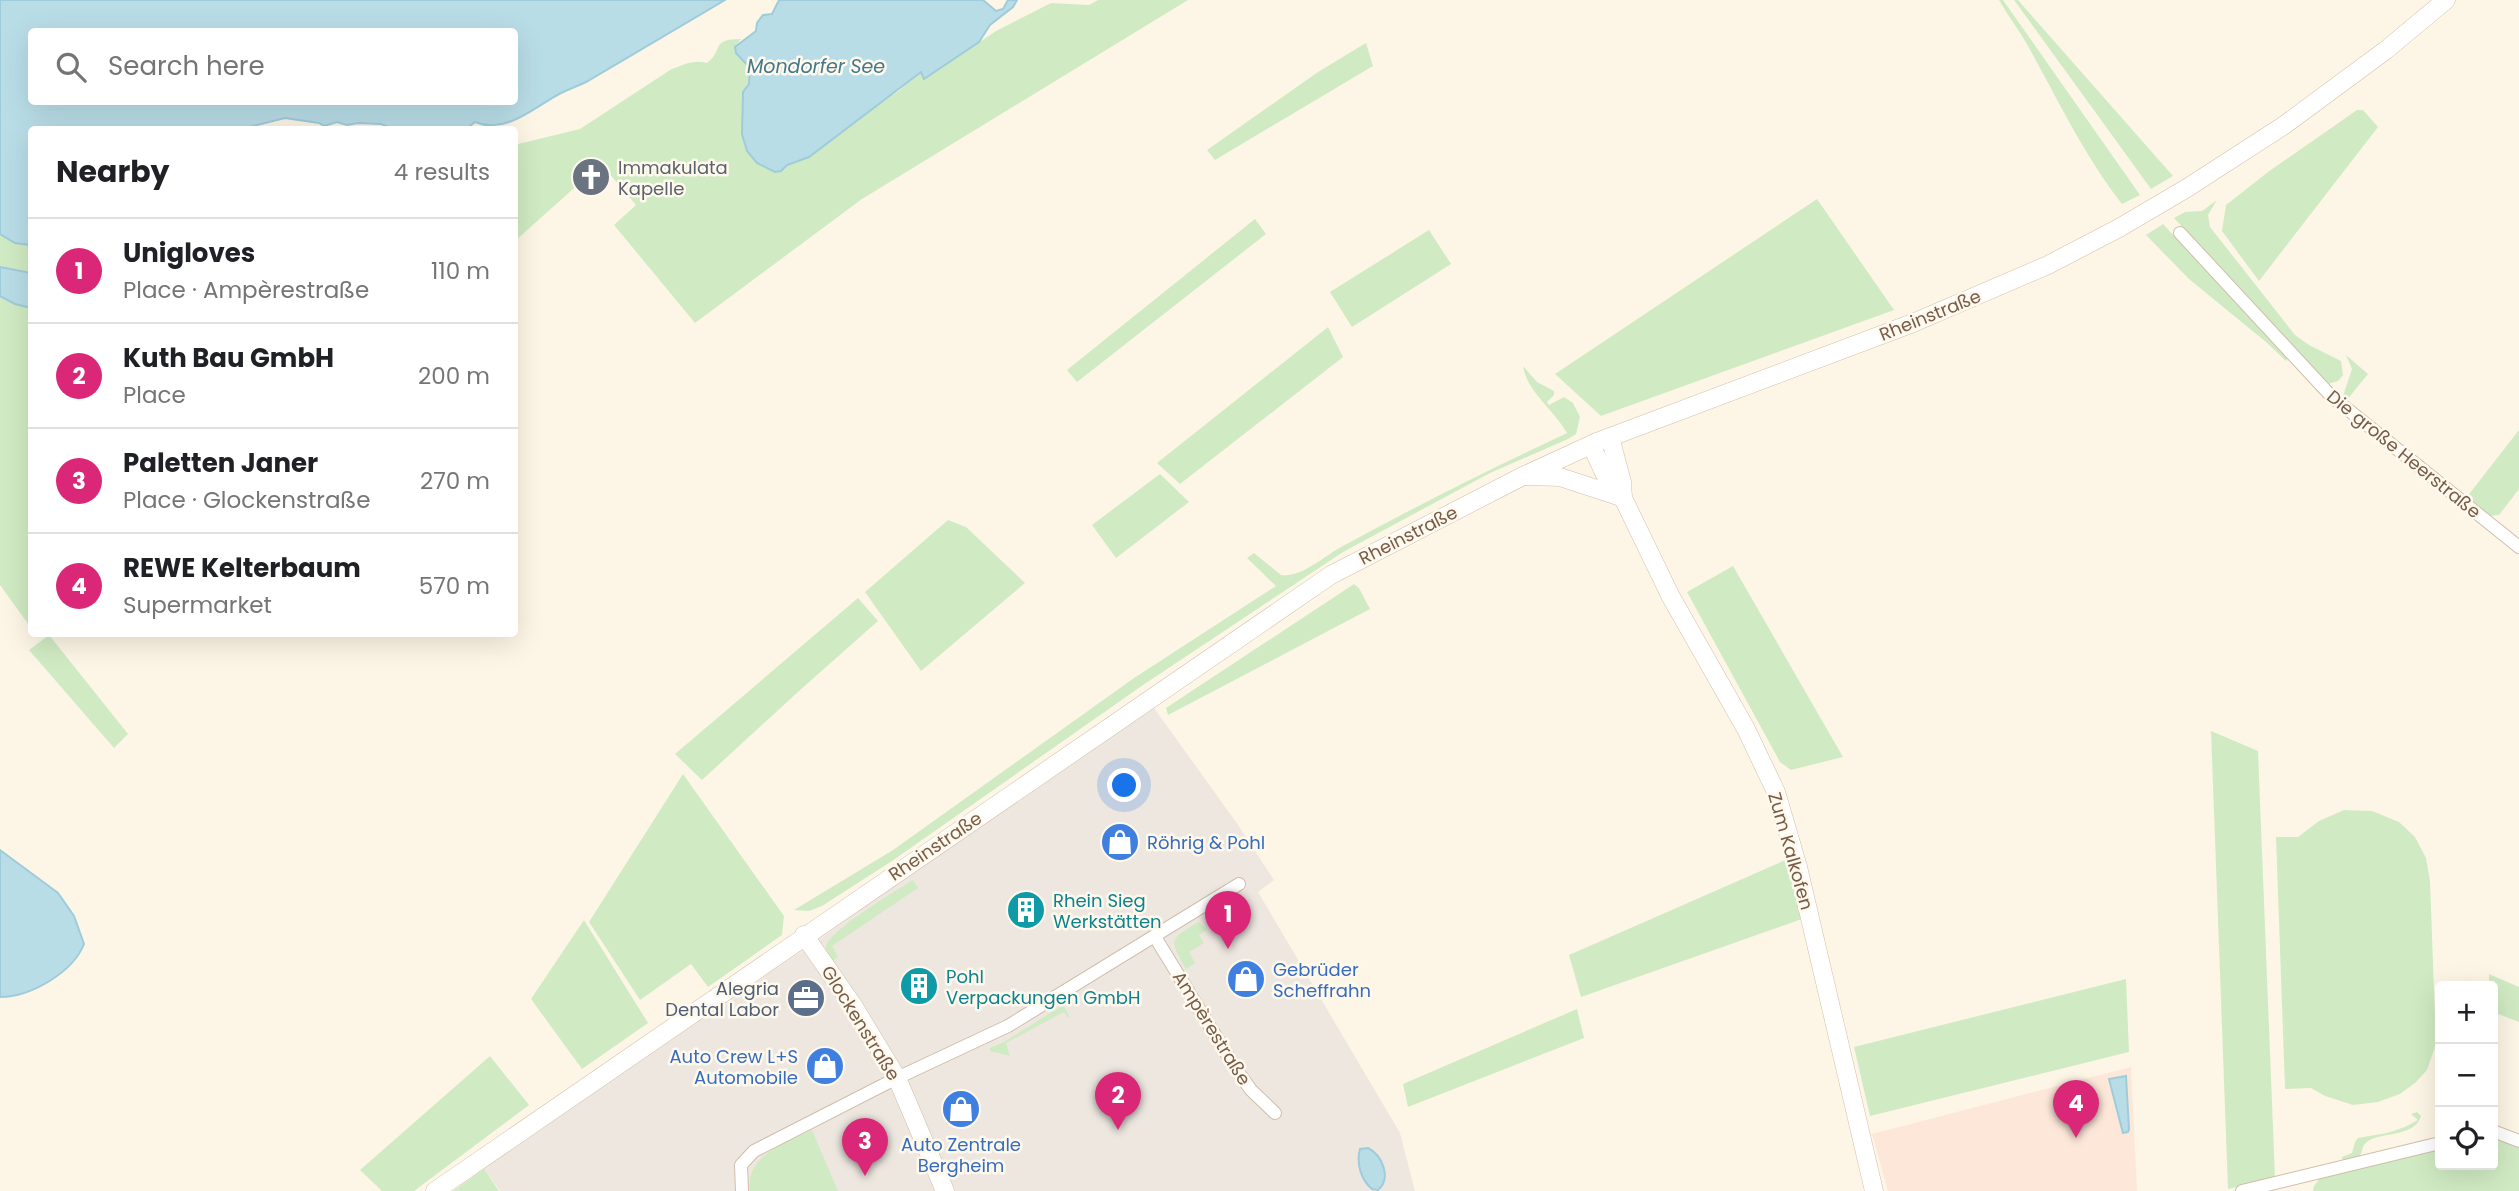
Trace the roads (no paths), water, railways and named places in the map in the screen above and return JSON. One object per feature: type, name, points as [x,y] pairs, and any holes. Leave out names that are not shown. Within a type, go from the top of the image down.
[{"type":"main road","name":"Rheinstraße","points":[[435,1191],[1331,575],[1523,476],[1609,437],[1979,296],[2048,265],[2187,188],[2284,126],[2386,50],[2446,0]]},
{"type":"main road","name":"Zum Kalkofen","points":[[1609,437],[1622,482],[1622,498]]},
{"type":"main road","name":"Zum Kalkofen","points":[[1591,445],[1608,481],[1622,498],[1671,597],[1746,729],[1776,792],[1798,867],[1874,1191]]},
{"type":"main road","points":[[1523,476],[1560,477],[1622,498]]},
{"type":"main road","name":"Glockenstraße","points":[[804,935],[854,1007],[897,1077],[945,1191]]},
{"type":"street","name":"Die große Heerstraße","points":[[2180,233],[2331,396],[2519,547]]},
{"type":"street","points":[[742,1191],[741,1165],[754,1151],[897,1077],[1008,1027],[1239,884]]},
{"type":"street","name":"Ampèrestraße","points":[[1155,937],[1236,1069],[1251,1090],[1275,1114]]},
{"type":"street","points":[[2498,1133],[2519,1141]]},
{"type":"street","points":[[2242,1191],[2435,1144]]},
{"type":"water","points":[[0,0],[725,0],[586,82],[561,93],[520,118],[498,125],[475,122],[470,126],[386,126],[358,123],[347,125],[337,122],[324,126],[285,118],[253,126],[28,126],[28,245],[15,243],[0,234]]},
{"type":"water","name":"Mondorfer See","points":[[779,0],[983,0],[996,11],[1003,9],[1008,0],[1017,0],[1013,7],[990,25],[979,42],[924,79],[921,72],[809,157],[775,172],[757,163],[747,151],[742,134],[743,92],[749,84],[750,68],[736,53],[735,47],[756,31],[757,23],[763,15],[772,14]]},
{"type":"water","points":[[0,267],[28,272],[28,307],[0,296]]},
{"type":"water","points":[[0,850],[58,893],[74,916],[84,944],[71,964],[50,981],[25,993],[0,997]]},
{"type":"water","points":[[2126,1076],[2129,1129],[2123,1133],[2109,1079]]},
{"type":"water","points":[[1368,1148],[1384,1167],[1384,1179],[1378,1190],[1368,1185],[1360,1171],[1360,1149]]},
{"type":"place","name":"Immakulata Kapelle","points":[[591,177]]},
{"type":"place","name":"Röhrig & Pohl","points":[[1120,842]]},
{"type":"place","name":"Rhein Sieg Werkstätten","points":[[1026,910]]},
{"type":"place","name":"Unigloves","points":[[1228,949]]},
{"type":"place","name":"Gebrüder Scheffrahn","points":[[1246,979]]},
{"type":"place","name":"Pohl Verpackungen GmbH","points":[[919,986]]},
{"type":"place","name":"Alegria Dental Labor","points":[[806,998]]},
{"type":"place","name":"Auto Crew L+S Automobile","points":[[825,1066]]},
{"type":"place","name":"Auto Zentrale Bergheim","points":[[961,1109]]},
{"type":"place","name":"Kuth Bau GmbH","points":[[1118,1130]]},
{"type":"place","name":"REWE Kelterbaum","points":[[2076,1138]]},
{"type":"place","name":"Paletten Janer","points":[[865,1176]]}]
